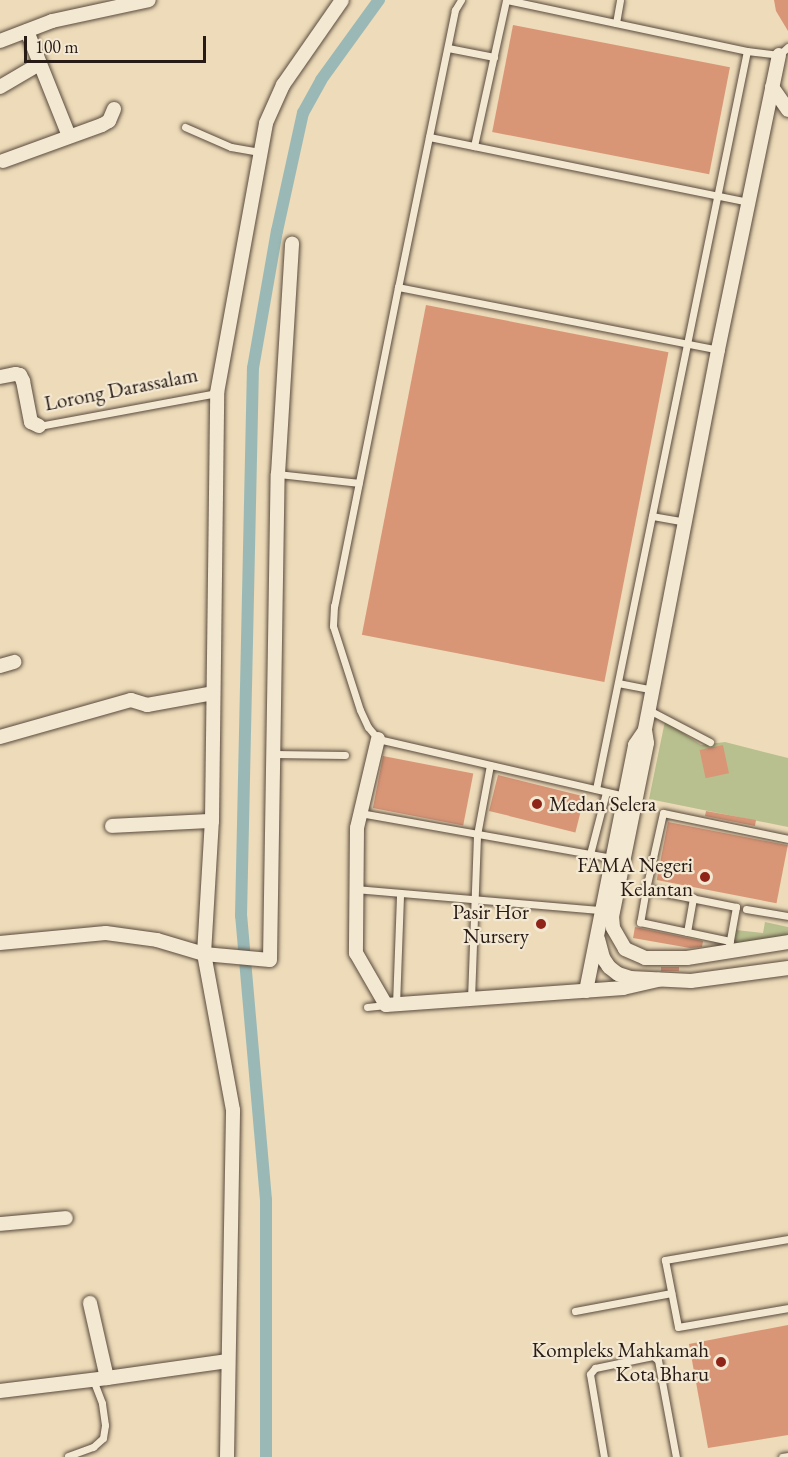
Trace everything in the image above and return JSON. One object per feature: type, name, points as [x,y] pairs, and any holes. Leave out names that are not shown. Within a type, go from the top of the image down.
[{"type":"street","points":[[0,41],[87,12],[149,0]]},
{"type":"street","points":[[227,1457],[233,1110],[204,954],[212,820],[217,393],[266,123],[283,85],[342,0]]},
{"type":"street","points":[[27,31],[69,136]]},
{"type":"street","points":[[784,51],[772,87],[718,351],[645,730],[647,743],[612,916],[613,928],[625,949],[645,958],[687,958],[729,946],[788,942]]},
{"type":"street","points":[[0,87],[39,64]]},
{"type":"street","points":[[772,87],[788,110]]},
{"type":"street","points":[[3,161],[109,121],[114,109]]},
{"type":"street","points":[[0,944],[106,933],[157,940],[204,954],[270,960],[278,474],[292,243]]},
{"type":"street","name":"Lorong Darassalam","points":[[0,377],[20,375],[32,422],[39,426]]},
{"type":"street","points":[[0,666],[14,662]]},
{"type":"street","points":[[0,738],[131,700],[147,705],[213,693]]},
{"type":"street","points":[[586,991],[635,745],[645,730]]},
{"type":"street","points":[[378,739],[357,828],[356,953],[391,1005],[639,987],[659,980]]},
{"type":"street","points":[[112,826],[212,820]]},
{"type":"street","points":[[597,934],[603,958],[618,974],[630,978],[721,979],[788,968]]},
{"type":"street","points":[[0,1224],[66,1218]]},
{"type":"street","points":[[90,1303],[100,1378]]},
{"type":"street","points":[[0,1391],[228,1361]]},
{"type":"lane","points":[[460,0],[455,10],[358,483],[334,606],[333,626],[360,710],[368,728],[378,739],[625,796]]},
{"type":"lane","points":[[474,146],[506,0],[747,51],[784,51]]},
{"type":"lane","points":[[615,23],[620,0]]},
{"type":"lane","points":[[448,48],[494,57]]},
{"type":"lane","points":[[596,789],[747,51]]},
{"type":"lane","points":[[185,128],[231,147],[260,152]]},
{"type":"lane","points":[[429,137],[749,202]]},
{"type":"lane","points":[[398,287],[718,351]]},
{"type":"lane","name":"Lorong Darassalam","points":[[39,426],[217,393]]},
{"type":"lane","points":[[278,474],[358,483]]},
{"type":"lane","points":[[652,516],[685,522]]},
{"type":"lane","points":[[618,683],[653,690]]},
{"type":"lane","points":[[649,710],[710,742]]},
{"type":"lane","points":[[274,754],[345,755]]},
{"type":"lane","points":[[471,999],[477,835],[490,765]]},
{"type":"lane","points":[[590,854],[606,792]]},
{"type":"lane","points":[[360,813],[612,858]]},
{"type":"lane","points":[[646,889],[736,908],[729,946],[687,932],[640,922],[646,889],[663,813],[788,839]]},
{"type":"lane","points":[[355,889],[474,901],[602,910]]},
{"type":"lane","points":[[367,1007],[391,1005],[400,894]]},
{"type":"lane","points":[[687,932],[693,898]]},
{"type":"lane","points":[[746,909],[788,916]]},
{"type":"lane","points":[[788,1239],[665,1260],[678,1328],[788,1308]]},
{"type":"lane","points":[[575,1311],[671,1293]]},
{"type":"lane","points":[[604,1457],[591,1374],[595,1368],[653,1356],[658,1360],[676,1457]]},
{"type":"lane","points":[[68,1455],[93,1448],[103,1438],[105,1425],[100,1378]]},
{"type":"lane","points":[[782,1457],[788,1456]]},
{"type":"green space","points":[[665,721],[701,745],[725,742],[788,758],[788,827],[649,799]]},
{"type":"green space","points":[[765,922],[788,927],[788,940],[734,948],[736,930],[763,933]]},
{"type":"building","points":[[774,0],[788,0],[788,31],[776,11]]},
{"type":"building","points":[[513,25],[730,67],[709,174],[492,132]]},
{"type":"building","points":[[426,305],[668,352],[604,682],[362,635]]},
{"type":"building","points":[[723,745],[729,773],[706,778],[700,750]]},
{"type":"building","points":[[383,756],[473,774],[463,826],[373,808]]},
{"type":"building","name":"Medan Selera","points":[[498,775],[584,797],[575,832],[489,811]]},
{"type":"building","points":[[706,811],[756,820],[755,826],[705,816]]},
{"type":"building","points":[[668,822],[788,845],[777,903],[657,880]]},
{"type":"building","points":[[635,927],[703,941],[702,947],[690,948],[633,938]]},
{"type":"building","points":[[661,967],[679,967],[679,971],[661,971]]},
{"type":"building","points":[[788,1325],[788,1435],[708,1448],[689,1344]]},
{"type":"waterway","points":[[266,1457],[266,1200],[241,916],[253,368],[277,231],[303,113],[321,80],[379,0]]},
{"type":"place","name":"Medan Selera","points":[[537,804]]},
{"type":"place","name":"FAMA Negeri Kelantan","points":[[705,877]]},
{"type":"place","name":"Pasir Hor Nursery","points":[[541,924]]},
{"type":"place","name":"Kompleks Mahkamah Kota Bharu","points":[[721,1362]]}]
